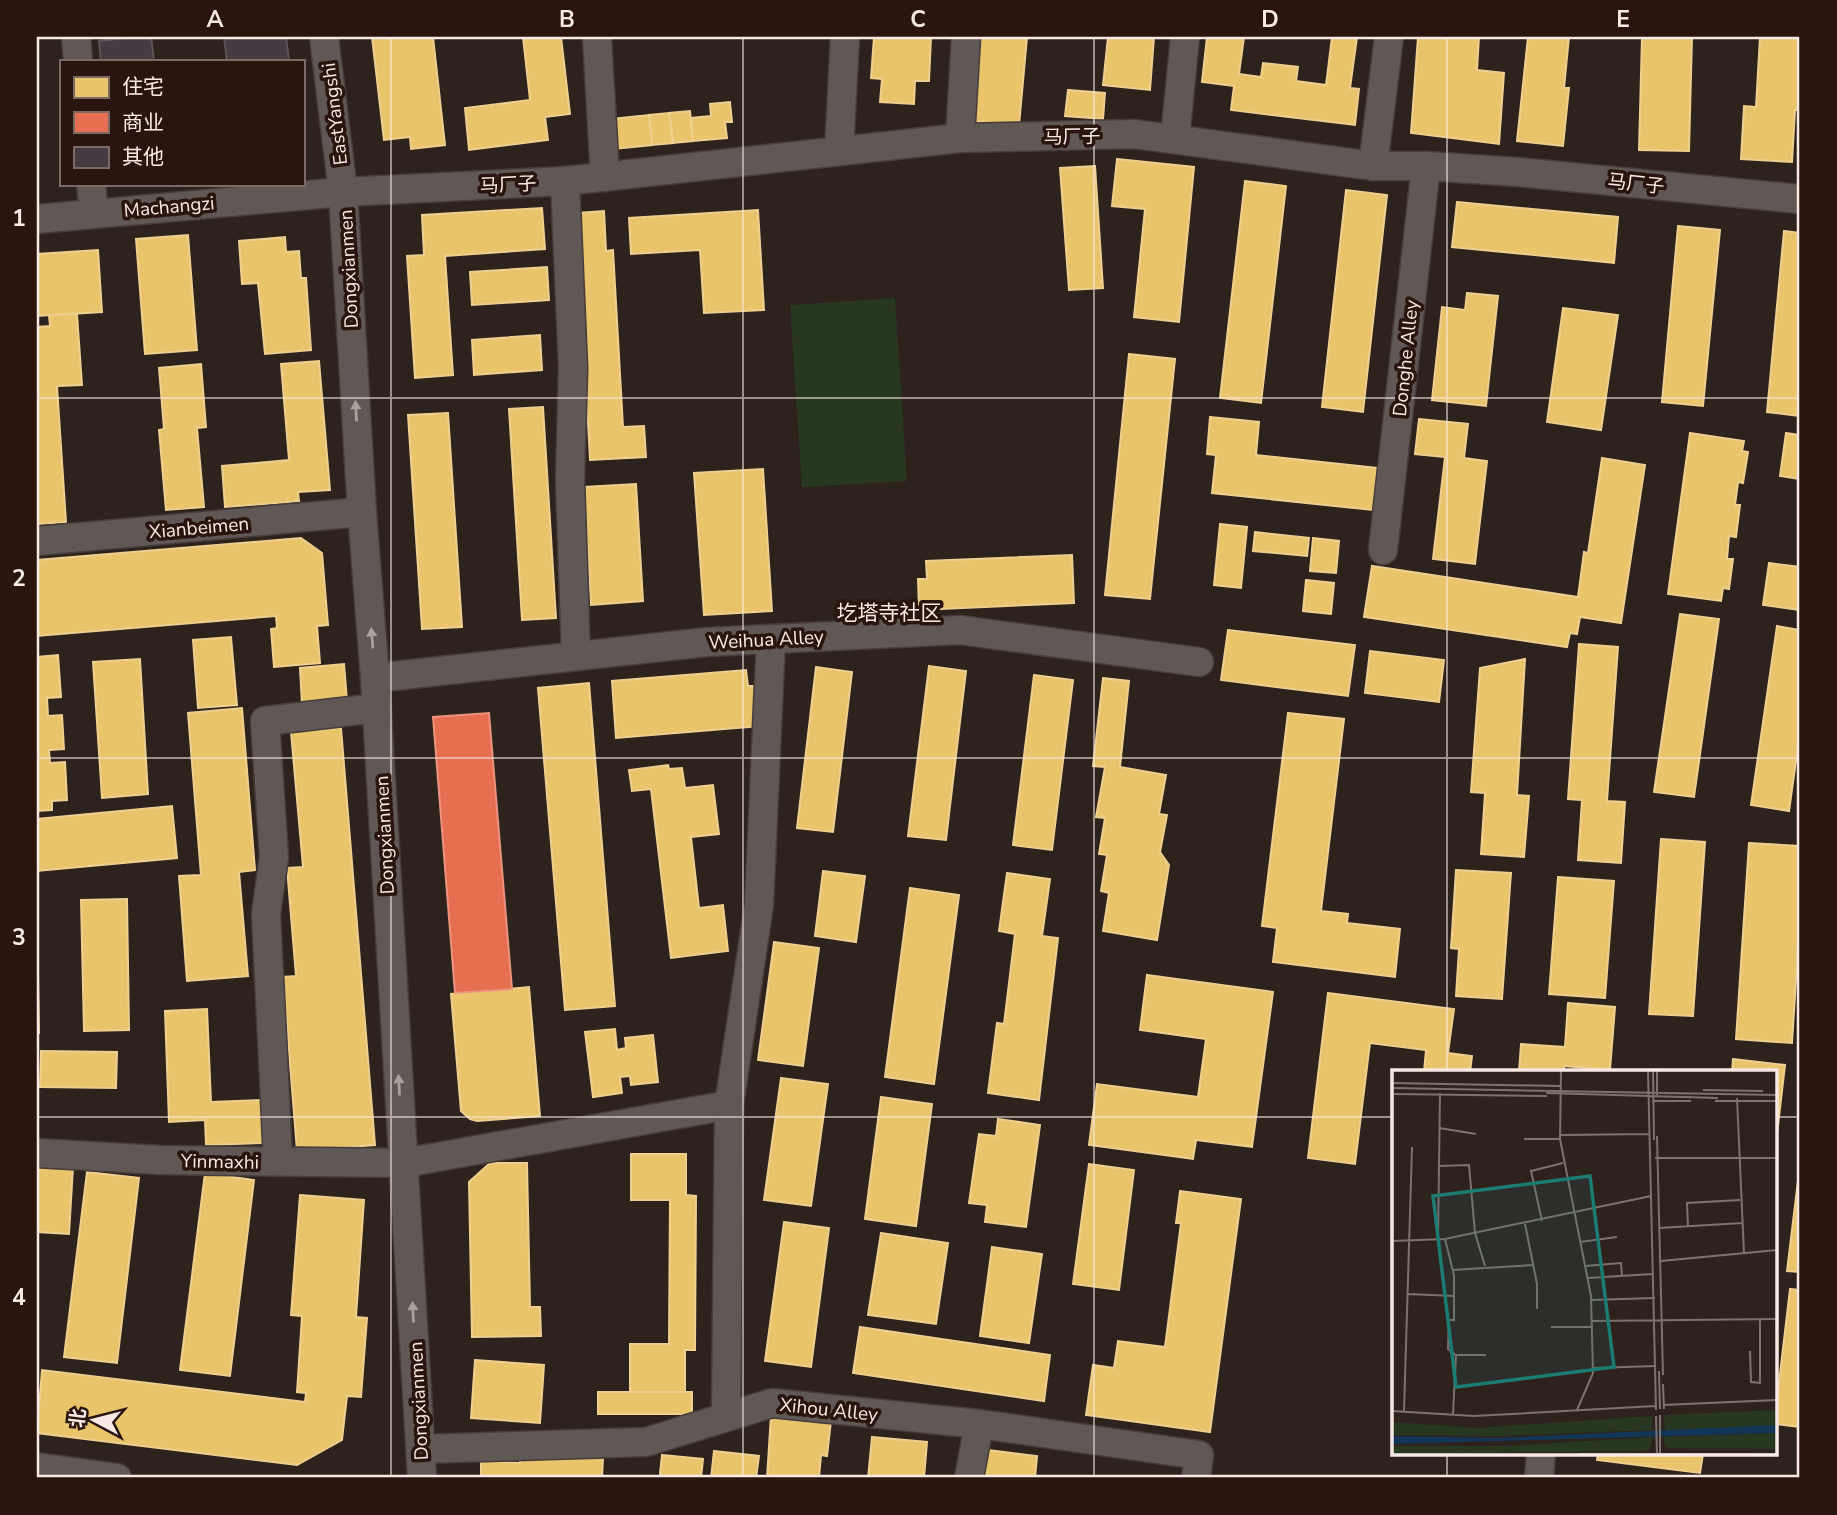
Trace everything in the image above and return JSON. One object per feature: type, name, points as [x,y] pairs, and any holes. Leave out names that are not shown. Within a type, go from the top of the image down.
[{"type":"street","points":[[76,37],[78,60]]},
{"type":"street","name":"EastYangshi","points":[[324,37],[343,192]]},
{"type":"street","points":[[597,37],[605,177]]},
{"type":"street","points":[[839,151],[845,37]]},
{"type":"street","points":[[960,138],[966,37]]},
{"type":"street","points":[[1175,138],[1185,37]]},
{"type":"street","points":[[1373,166],[1390,37]]},
{"type":"street","name":"马厂子","points":[[343,192],[565,181],[960,138],[1134,134],[1373,166],[1426,166],[1518,172],[1800,200]]},
{"type":"street","name":"Donghe Alley","points":[[1383,550],[1426,166]]},
{"type":"street","points":[[565,181],[573,368],[570,480],[576,656]]},
{"type":"street","points":[[91,186],[94,213]]},
{"type":"street","name":"Machangzi","points":[[37,219],[343,192]]},
{"type":"street","name":"Dongxianmen","points":[[343,192],[377,708],[422,1478]]},
{"type":"street","name":"Xianbeimen","points":[[37,541],[362,512]]},
{"type":"street","name":"Weihua Alley","points":[[375,678],[707,642],[960,630],[1199,662]]},
{"type":"street","points":[[726,1417],[729,1105],[759,905],[771,639]]},
{"type":"street","points":[[278,1161],[267,914],[274,857],[265,721],[377,708]]},
{"type":"street","name":"Yinmaxhi","points":[[37,1153],[160,1160],[404,1163],[729,1105]]},
{"type":"street","name":"Xihou Alley","points":[[421,1449],[646,1442],[772,1402],[979,1424],[1198,1467]]},
{"type":"street","points":[[969,1478],[979,1424]]},
{"type":"street","points":[[1539,1478],[1541,1456]]},
{"type":"street","points":[[37,1467],[117,1478]]},
{"type":"green space","points":[[895,298],[907,481],[802,487],[790,305]]},
{"type":"building: 住宅","points":[[372,37],[433,37],[445,145],[411,149],[410,137],[384,140]]},
{"type":"building: 住宅","points":[[523,37],[561,37],[570,114],[545,117],[548,140],[469,150],[465,108],[530,100]]},
{"type":"building: 住宅","points":[[874,37],[931,37],[929,81],[915,81],[914,104],[880,102],[882,79],[871,78]]},
{"type":"building: 住宅","points":[[978,37],[1027,37],[1019,126],[971,121]]},
{"type":"building: 住宅","points":[[1108,37],[1154,37],[1150,90],[1103,85]]},
{"type":"building: 住宅","points":[[1207,37],[1244,37],[1239,74],[1261,77],[1263,63],[1298,67],[1296,81],[1326,85],[1332,37],[1357,37],[1350,88],[1359,89],[1355,125],[1231,110],[1234,86],[1202,82]]},
{"type":"building: 住宅","points":[[1418,37],[1479,37],[1477,70],[1504,73],[1499,144],[1411,133]]},
{"type":"building: 住宅","points":[[1528,37],[1569,37],[1564,88],[1569,88],[1563,146],[1517,141]]},
{"type":"building: 住宅","points":[[1642,37],[1692,37],[1689,151],[1639,150]]},
{"type":"building: 住宅","points":[[1760,37],[1800,37],[1800,110],[1795,110],[1792,162],[1741,159],[1744,106],[1756,107]]},
{"type":"building: 住宅","points":[[1068,90],[1105,93],[1103,119],[1065,116]]},
{"type":"building: 住宅","points":[[730,102],[732,122],[725,122],[727,138],[693,141],[691,118],[711,116],[710,104]]},
{"type":"building: 住宅","points":[[690,111],[693,141],[673,143],[669,113]]},
{"type":"building: 住宅","points":[[669,113],[673,143],[652,145],[649,115]]},
{"type":"building: 住宅","points":[[649,115],[652,145],[614,149],[612,119]]},
{"type":"building: 住宅","points":[[1117,159],[1194,167],[1179,322],[1134,317],[1145,209],[1112,206]]},
{"type":"building: 住宅","points":[[1095,166],[1103,288],[1069,290],[1060,168]]},
{"type":"building: 住宅","points":[[1245,181],[1286,186],[1261,403],[1220,398]]},
{"type":"building: 住宅","points":[[1346,190],[1387,195],[1363,412],[1322,407]]},
{"type":"building: 住宅","points":[[1457,202],[1618,217],[1614,263],[1452,247]]},
{"type":"building: 住宅","points":[[542,208],[545,249],[445,256],[453,375],[415,378],[407,256],[424,255],[422,215]]},
{"type":"building: 住宅","points":[[758,210],[764,310],[704,313],[700,250],[631,254],[629,218]]},
{"type":"building: 住宅","points":[[604,211],[606,251],[613,250],[623,427],[644,426],[646,457],[590,460],[577,213]]},
{"type":"building: 住宅","points":[[1678,226],[1720,230],[1703,406],[1662,402]]},
{"type":"building: 住宅","points":[[1784,231],[1800,233],[1800,416],[1767,412]]},
{"type":"building: 住宅","points":[[188,235],[197,350],[145,354],[136,239]]},
{"type":"building: 住宅","points":[[285,237],[286,252],[299,251],[301,278],[306,278],[311,350],[265,354],[258,283],[242,284],[239,241]]},
{"type":"building: 住宅","points":[[98,250],[102,312],[37,316],[37,254]]},
{"type":"building: 住宅","points":[[547,267],[549,300],[472,305],[470,272]]},
{"type":"building: 住宅","points":[[1467,293],[1498,296],[1486,406],[1432,400],[1442,307],[1465,310]]},
{"type":"building: 住宅","points":[[1563,308],[1618,315],[1601,430],[1547,422]]},
{"type":"building: 住宅","points":[[77,314],[82,385],[57,386],[66,522],[37,524],[37,327],[50,326],[49,315]]},
{"type":"building: 住宅","points":[[540,335],[542,370],[474,375],[472,340]]},
{"type":"building: 住宅","points":[[1129,354],[1175,359],[1150,599],[1105,595]]},
{"type":"building: 住宅","points":[[319,361],[330,490],[298,492],[299,501],[225,507],[222,466],[289,460],[281,364]]},
{"type":"building: 住宅","points":[[201,364],[206,427],[197,428],[204,507],[166,510],[159,430],[164,429],[159,368]]},
{"type":"building: 住宅","points":[[543,407],[556,618],[522,620],[509,409]]},
{"type":"building: 住宅","points":[[448,413],[462,627],[422,629],[408,415]]},
{"type":"building: 住宅","points":[[1210,417],[1259,422],[1256,455],[1377,468],[1373,510],[1212,493],[1216,455],[1207,454]]},
{"type":"building: 住宅","points":[[1419,419],[1468,424],[1464,458],[1487,461],[1475,564],[1433,559],[1445,457],[1415,454]]},
{"type":"building: 住宅","points":[[1690,433],[1744,441],[1742,451],[1748,452],[1743,483],[1738,482],[1735,505],[1740,505],[1736,537],[1729,536],[1727,559],[1733,559],[1729,589],[1723,588],[1721,601],[1668,594]]},
{"type":"building: 住宅","points":[[1786,433],[1800,435],[1800,479],[1780,476]]},
{"type":"building: 住宅","points":[[1602,458],[1645,465],[1621,623],[1580,617],[1577,634],[1570,633],[1567,647],[1364,617],[1372,566],[1578,597],[1584,552],[1588,553]]},
{"type":"building: 住宅","points":[[763,469],[772,611],[704,615],[694,473]]},
{"type":"building: 住宅","points":[[636,484],[643,601],[591,605],[584,487]]},
{"type":"building: 住宅","points":[[1220,524],[1247,527],[1241,588],[1214,585]]},
{"type":"building: 住宅","points":[[1255,532],[1309,538],[1307,556],[1253,551]]},
{"type":"building: 住宅","points":[[301,538],[322,553],[328,625],[317,626],[320,663],[274,667],[271,629],[277,628],[276,616],[37,636],[37,560]]},
{"type":"building: 住宅","points":[[1313,538],[1339,541],[1336,573],[1310,571]]},
{"type":"building: 住宅","points":[[1072,555],[1074,603],[919,610],[918,579],[927,579],[926,561]]},
{"type":"building: 住宅","points":[[1769,563],[1800,567],[1800,610],[1763,605]]},
{"type":"building: 住宅","points":[[1306,580],[1334,583],[1331,614],[1303,611]]},
{"type":"building: 住宅","points":[[1680,614],[1719,619],[1694,797],[1654,792]]},
{"type":"building: 住宅","points":[[1777,626],[1800,630],[1800,732],[1789,811],[1751,805]]},
{"type":"building: 住宅","points":[[1228,630],[1355,645],[1348,696],[1221,680]]},
{"type":"building: 住宅","points":[[231,637],[237,705],[198,708],[193,640]]},
{"type":"building: 住宅","points":[[1579,644],[1618,647],[1607,801],[1625,802],[1621,863],[1578,860],[1582,800],[1568,799]]},
{"type":"building: 住宅","points":[[1370,651],[1444,660],[1439,702],[1365,693]]},
{"type":"building: 住宅","points":[[58,655],[61,697],[47,698],[48,716],[62,715],[64,749],[49,750],[50,763],[65,762],[67,800],[52,801],[52,810],[37,811],[37,657]]},
{"type":"building: 住宅","points":[[140,659],[148,794],[102,798],[93,662]]},
{"type":"building: 住宅","points":[[1525,659],[1517,795],[1529,796],[1524,857],[1481,854],[1485,793],[1471,792],[1480,668]]},
{"type":"building: 住宅","points":[[344,664],[347,701],[302,705],[300,668]]},
{"type":"building: 住宅","points":[[929,666],[966,671],[946,840],[908,836]]},
{"type":"building: 住宅","points":[[816,667],[852,672],[833,832],[797,828]]},
{"type":"building: 住宅","points":[[746,670],[748,686],[757,686],[760,726],[616,738],[612,681]]},
{"type":"building: 住宅","points":[[1034,675],[1073,680],[1052,850],[1013,845]]},
{"type":"building: 住宅","points":[[1103,678],[1129,681],[1120,767],[1166,775],[1159,814],[1167,815],[1160,852],[1169,865],[1157,940],[1103,931],[1109,893],[1101,891],[1107,855],[1099,854],[1105,818],[1096,817],[1105,767],[1093,766]]},
{"type":"building: 住宅","points":[[589,683],[615,1006],[565,1010],[538,688]]},
{"type":"building: 住宅","points":[[242,708],[255,870],[239,872],[248,976],[187,981],[179,876],[201,875],[188,713]]},
{"type":"building: 住宅","points":[[1288,713],[1344,719],[1321,911],[1348,914],[1347,923],[1400,929],[1395,977],[1273,962],[1277,928],[1262,926]]},
{"type":"building: 住宅","points":[[341,728],[375,1145],[297,1151],[283,977],[296,976],[287,868],[303,867],[291,732]]},
{"type":"building: 住宅","points":[[668,765],[669,769],[682,768],[685,788],[713,785],[719,834],[691,837],[699,908],[723,905],[728,951],[671,958],[651,789],[632,791],[629,770]]},
{"type":"building: 住宅","points":[[172,806],[177,858],[37,871],[37,819]]},
{"type":"building: 住宅","points":[[1661,839],[1705,842],[1693,1016],[1649,1014]]},
{"type":"building: 住宅","points":[[1749,843],[1800,846],[1800,915],[1792,1043],[1736,1039]]},
{"type":"building: 住宅","points":[[1456,870],[1511,873],[1502,999],[1456,996],[1459,949],[1451,948]]},
{"type":"building: 住宅","points":[[823,871],[865,876],[856,942],[815,936]]},
{"type":"building: 住宅","points":[[1007,873],[1050,879],[1042,936],[1058,938],[1039,1100],[988,1093],[997,1023],[1004,1024],[1015,934],[999,931]]},
{"type":"building: 住宅","points":[[1558,877],[1614,881],[1605,998],[1549,994]]},
{"type":"building: 住宅","points":[[910,888],[959,895],[934,1084],[885,1077]]},
{"type":"building: 住宅","points":[[127,899],[129,1030],[84,1031],[81,900]]},
{"type":"building: 住宅","points":[[37,915],[39,1033],[37,1033]]},
{"type":"building: 住宅","points":[[774,942],[819,948],[803,1066],[758,1060]]},
{"type":"building: 住宅","points":[[1147,975],[1273,992],[1252,1147],[1196,1140],[1193,1159],[1089,1145],[1097,1084],[1198,1097],[1206,1039],[1140,1030]]},
{"type":"building: 住宅","points":[[529,987],[540,1116],[477,1121],[470,1119],[461,1111],[451,994]]},
{"type":"building: 住宅","points":[[1328,993],[1454,1009],[1448,1053],[1472,1056],[1470,1070],[1424,1070],[1426,1050],[1370,1043],[1355,1164],[1308,1158]]},
{"type":"building: 住宅","points":[[1568,1003],[1615,1007],[1610,1070],[1564,1066],[1564,1070],[1519,1070],[1521,1044],[1565,1047]]},
{"type":"building: 住宅","points":[[207,1009],[211,1102],[263,1100],[264,1143],[206,1145],[205,1120],[169,1122],[165,1011]]},
{"type":"building: 住宅","points":[[615,1029],[617,1050],[626,1048],[625,1038],[653,1035],[658,1082],[631,1085],[630,1076],[620,1077],[622,1093],[593,1097],[585,1032]]},
{"type":"building: 住宅","points":[[41,1051],[117,1052],[116,1088],[40,1087]]},
{"type":"building: 住宅","points":[[1733,1059],[1785,1065],[1778,1126],[1778,1070],[1732,1070]]},
{"type":"building: 住宅","points":[[781,1078],[828,1084],[811,1206],[764,1200]]},
{"type":"building: 住宅","points":[[881,1097],[932,1104],[916,1226],[865,1219]]},
{"type":"building: 住宅","points":[[998,1119],[1040,1125],[1026,1227],[985,1222],[987,1205],[969,1203],[979,1134],[996,1136]]},
{"type":"building: 住宅","points":[[631,1154],[686,1154],[686,1195],[696,1196],[695,1350],[685,1350],[685,1392],[630,1392],[630,1344],[669,1344],[670,1200],[631,1200]]},
{"type":"building: 住宅","points":[[490,1163],[527,1163],[530,1307],[540,1307],[541,1336],[472,1337],[469,1182]]},
{"type":"building: 住宅","points":[[1089,1164],[1134,1170],[1119,1290],[1073,1284]]},
{"type":"building: 住宅","points":[[1800,1164],[1800,1272],[1787,1271]]},
{"type":"building: 住宅","points":[[37,1165],[73,1167],[69,1234],[37,1232]]},
{"type":"building: 住宅","points":[[87,1172],[139,1178],[117,1363],[64,1357]]},
{"type":"building: 住宅","points":[[205,1173],[254,1180],[230,1376],[180,1370]]},
{"type":"building: 住宅","points":[[1180,1191],[1241,1199],[1210,1432],[1086,1415],[1093,1365],[1114,1368],[1118,1341],[1165,1347],[1181,1223],[1176,1223]]},
{"type":"building: 住宅","points":[[300,1195],[364,1200],[356,1317],[367,1318],[361,1397],[347,1396],[342,1440],[297,1465],[37,1433],[42,1370],[305,1402],[306,1393],[297,1392],[302,1316],[291,1315]]},
{"type":"building: 住宅","points":[[784,1222],[829,1228],[811,1367],[765,1361]]},
{"type":"building: 住宅","points":[[881,1233],[948,1243],[936,1324],[868,1315]]},
{"type":"building: 住宅","points":[[992,1247],[1042,1254],[1029,1343],[980,1336]]},
{"type":"building: 住宅","points":[[1790,1289],[1800,1290],[1800,1427],[1778,1424],[1778,1391]]},
{"type":"building: 住宅","points":[[860,1327],[1050,1355],[1044,1401],[853,1373]]},
{"type":"building: 住宅","points":[[475,1360],[544,1365],[540,1423],[471,1418]]},
{"type":"building: 住宅","points":[[598,1392],[692,1392],[692,1414],[598,1414]]},
{"type":"building: 住宅","points":[[771,1415],[831,1421],[827,1456],[821,1455],[819,1478],[767,1478]]},
{"type":"building: 住宅","points":[[872,1437],[927,1442],[924,1478],[868,1478]]},
{"type":"building: 住宅","points":[[988,1450],[1037,1456],[1035,1478],[984,1478]]},
{"type":"building: 住宅","points":[[714,1451],[759,1456],[756,1478],[711,1478]]},
{"type":"building: 住宅","points":[[520,1454],[603,1458],[602,1478],[481,1478],[481,1461],[520,1463]]},
{"type":"building: 住宅","points":[[662,1455],[703,1459],[701,1478],[662,1478]]},
{"type":"building: 住宅","points":[[1598,1456],[1703,1456],[1700,1473],[1597,1460]]},
{"type":"building: 商业","points":[[489,713],[512,989],[455,993],[433,717]]},
{"type":"building: 其他","points":[[151,37],[154,60],[101,60],[99,41]]},
{"type":"building: 其他","points":[[224,37],[286,37],[289,60],[227,60]]},
{"type":"district","name":"圪塔寺社区","points":[[889,613]]}]
